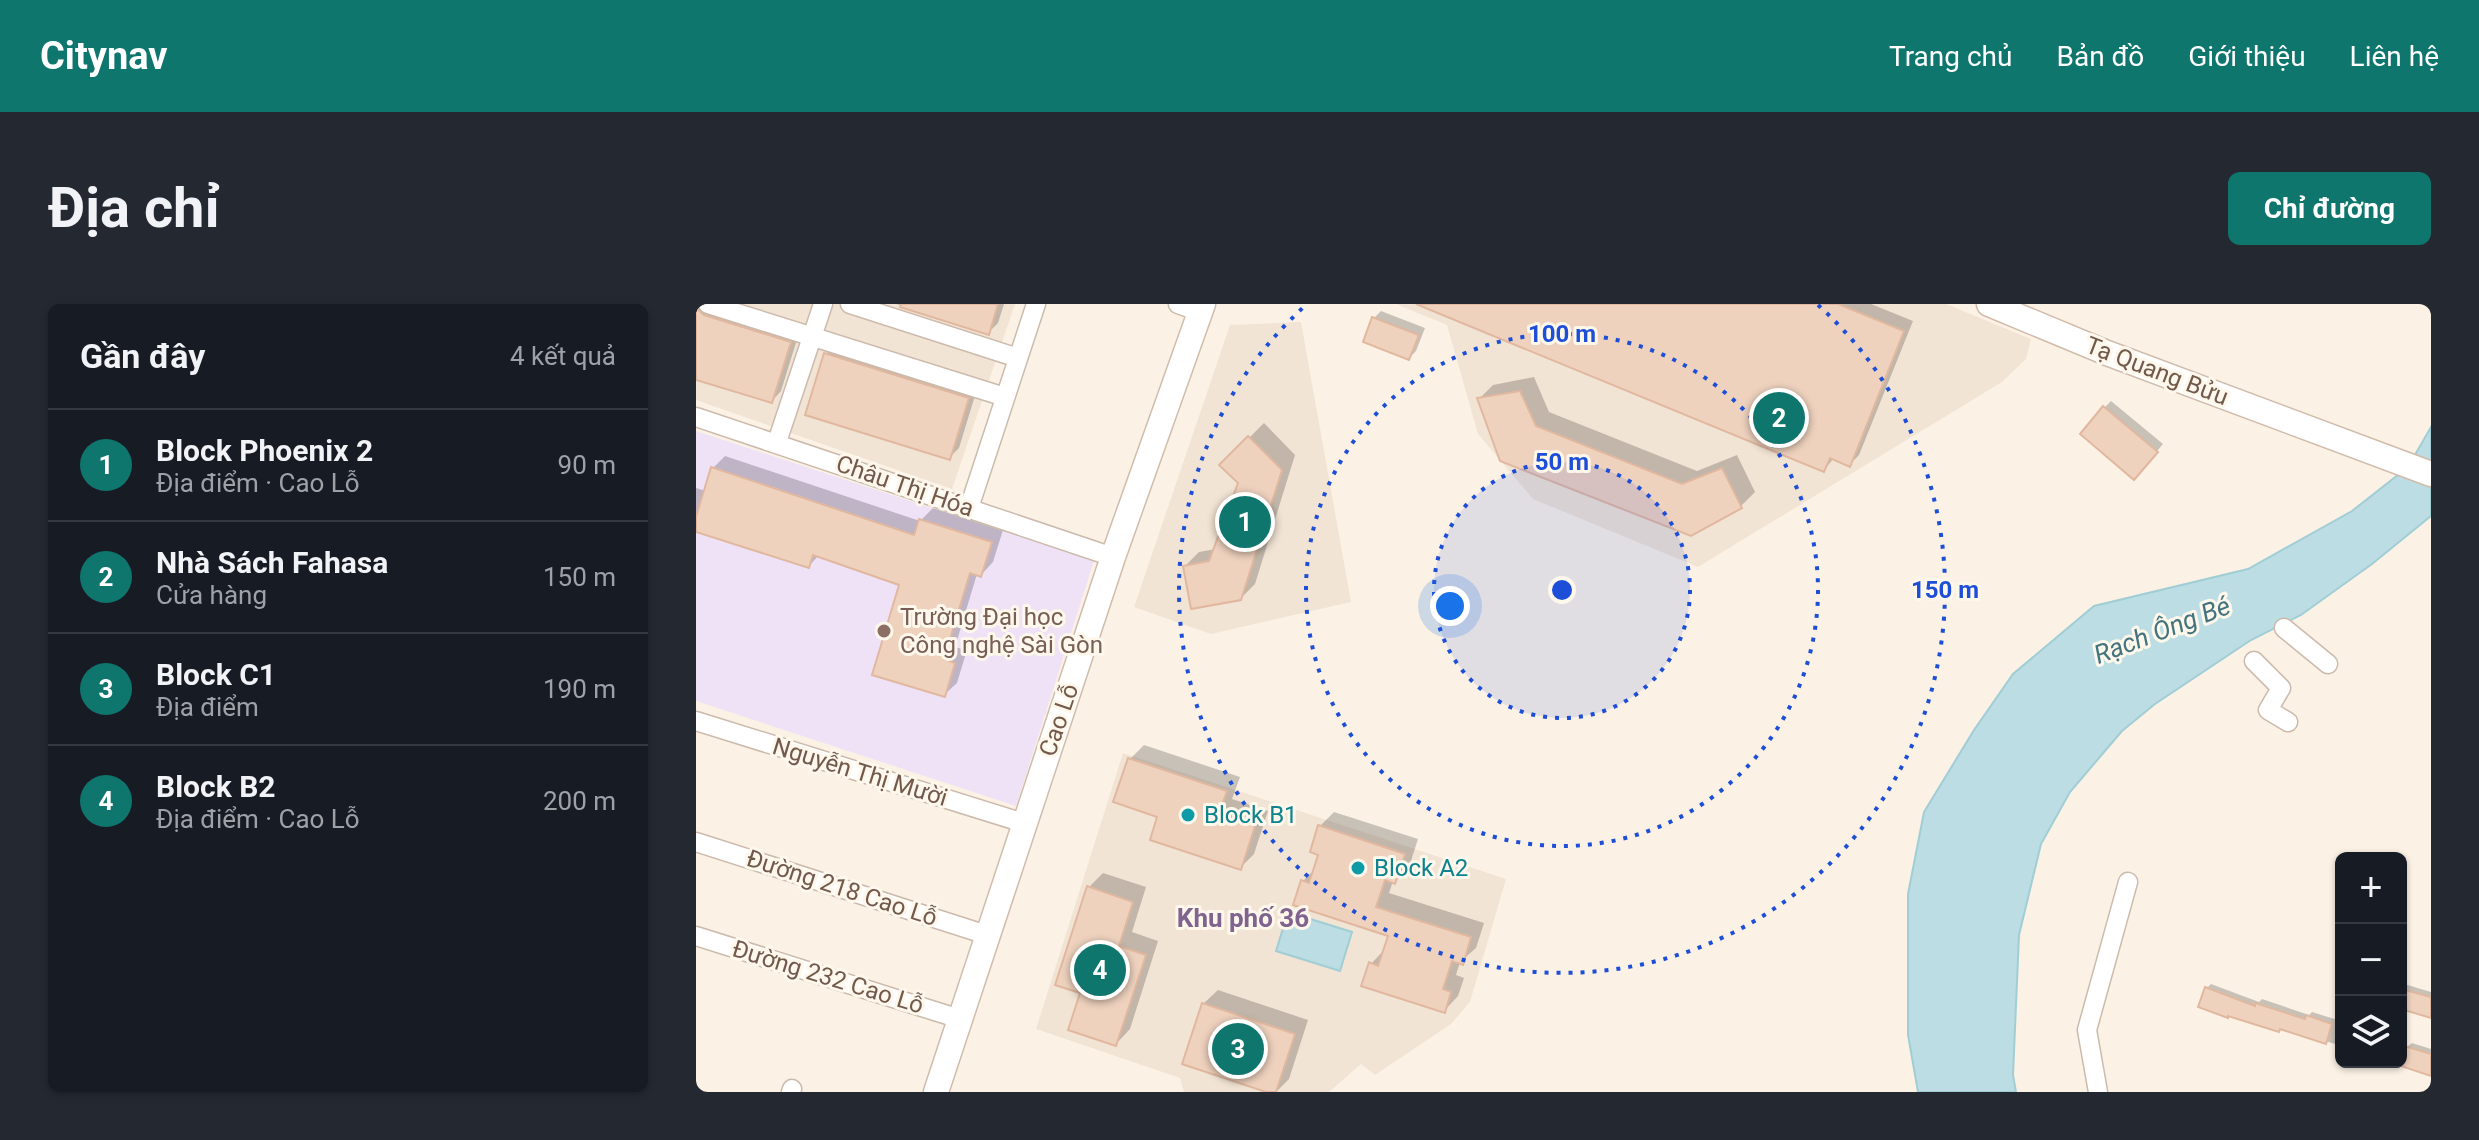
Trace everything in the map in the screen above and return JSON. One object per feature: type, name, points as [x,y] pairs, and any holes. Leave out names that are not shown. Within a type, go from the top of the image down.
[{"type":"street","points":[[708,304],[1005,397]]},
{"type":"street","points":[[777,442],[823,304]]},
{"type":"street","points":[[850,304],[1018,358]]},
{"type":"street","points":[[969,508],[1036,304]]},
{"type":"street","name":"Tạ Quang Bửu","points":[[1989,304],[2325,436],[2431,474]]},
{"type":"street","name":"Cao Lỗ","points":[[936,1092],[1193,307]]},
{"type":"street","name":"Châu Thị Hóa","points":[[696,417],[1113,557]]},
{"type":"street","points":[[2284,628],[2328,664]]},
{"type":"street","points":[[2254,661],[2281,688],[2268,710],[2288,722]]},
{"type":"street","name":"Nguyễn Thị Mười","points":[[696,721],[1024,823]]},
{"type":"street","name":"Đường 218 Cao Lỗ","points":[[696,842],[987,935]]},
{"type":"street","points":[[2098,1092],[2087,1030],[2128,882]]},
{"type":"street","name":"Đường 232 Cao Lỗ","points":[[696,936],[960,1019]]},
{"type":"shaded area","points":[[696,304],[1015,304],[952,489],[696,400]]},
{"type":"shaded area","points":[[1396,304],[1946,304],[2031,339],[2026,359],[2002,382],[1698,567],[1533,499],[1478,434],[1447,325]]},
{"type":"shaded area","points":[[1301,322],[1351,602],[1211,634],[1134,607],[1230,325]]},
{"type":"shaded area","name":"Trường Đại học Công nghệ Sài Gòn","points":[[696,431],[1094,561],[1016,806],[696,701]]},
{"type":"shaded area","points":[[1123,753],[1506,879],[1470,1002],[1451,1024],[1375,1075],[1361,1064],[1329,1092],[1184,1092],[1180,1078],[1036,1029]]},
{"type":"water","name":"Rạch Ông Bé","points":[[2431,427],[2431,516],[2372,564],[2301,615],[2251,640],[2155,704],[2122,731],[2070,792],[2041,844],[2019,935],[2013,1075],[2016,1092],[1918,1092],[1908,1035],[1908,894],[1924,812],[1974,730],[2013,674],[2094,606],[2248,569],[2352,511],[2408,467]]},
{"type":"water","points":[[1288,912],[1352,932],[1340,971],[1276,951]]},
{"type":"building","points":[[901,304],[998,304],[989,335],[900,307]]},
{"type":"building","points":[[1416,304],[1838,304],[1904,331],[1850,467],[1830,458],[1824,472]]},
{"type":"building","points":[[696,308],[704,315],[791,342],[772,403],[696,380]]},
{"type":"building","points":[[1372,317],[1419,335],[1409,360],[1363,342]]},
{"type":"building","points":[[824,353],[969,398],[950,460],[805,415]]},
{"type":"building","points":[[1520,391],[1536,426],[1682,484],[1722,468],[1742,508],[1691,536],[1500,461],[1477,398]]},
{"type":"building","points":[[2103,406],[2158,452],[2134,480],[2080,434]]},
{"type":"building","points":[[1248,436],[1282,470],[1241,600],[1191,609],[1183,566],[1209,561],[1238,483],[1219,465]]},
{"type":"building","points":[[711,467],[914,535],[919,519],[992,542],[981,577],[970,573],[944,659],[955,663],[945,697],[872,675],[899,585],[813,555],[809,568],[696,532],[696,517]]},
{"type":"building","name":"Block B1","points":[[1128,758],[1227,791],[1219,813],[1255,826],[1241,870],[1150,840],[1157,817],[1113,802]]},
{"type":"building","points":[[1318,825],[1405,854],[1395,884],[1385,880],[1376,907],[1471,937],[1463,965],[1452,961],[1443,989],[1451,992],[1445,1013],[1361,986],[1369,962],[1378,966],[1388,936],[1293,905],[1301,880],[1309,883],[1318,855],[1310,852]]},
{"type":"building","points":[[1087,886],[1133,902],[1119,946],[1146,955],[1116,1046],[1068,1030],[1080,993],[1055,985]]},
{"type":"building","points":[[2205,987],[2255,1006],[2255,1003],[2332,1024],[2326,1044],[2198,1007]]},
{"type":"building","points":[[2407,991],[2431,997],[2431,1018],[2407,1011]]},
{"type":"building","points":[[1202,1003],[1295,1034],[1276,1092],[1266,1092],[1182,1064]]},
{"type":"building","points":[[2407,1047],[2431,1054],[2431,1076],[2407,1068]]},
{"type":"place","name":"Nhà Sách Fahasa","points":[[1779,418]]},
{"type":"place","name":"Block Phoenix 2","points":[[1245,522]]},
{"type":"place","name":"Trường Đại học Công nghệ Sài Gòn","points":[[884,631]]},
{"type":"place","name":"Block B1","points":[[1188,815]]},
{"type":"place","name":"Block A2","points":[[1358,868]]},
{"type":"place","name":"Block B2","points":[[1100,970]]},
{"type":"place","name":"Block C1","points":[[1238,1049]]},
{"type":"district","name":"Khu phố 36","points":[[1243,918]]}]
